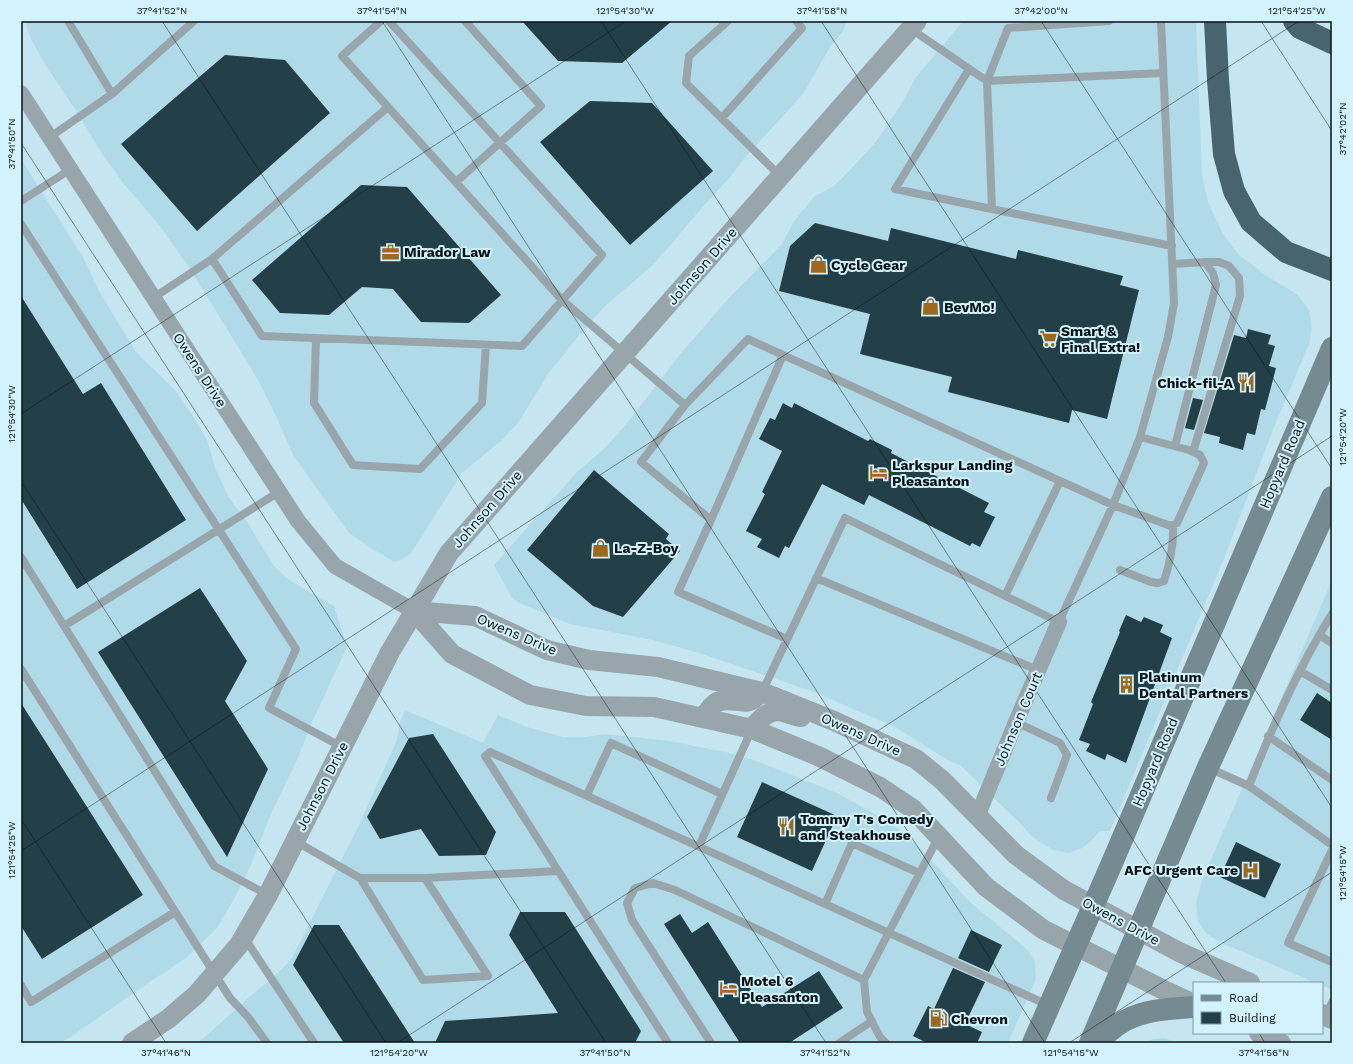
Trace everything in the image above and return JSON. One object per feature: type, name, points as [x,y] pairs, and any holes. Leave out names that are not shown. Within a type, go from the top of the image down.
[{"type":"highway","points":[[1215,21],[1224,154],[1234,191],[1251,222],[1286,252],[1332,270]]},
{"type":"highway","points":[[1294,21],[1300,28],[1332,43]]},
{"type":"main road","name":"Hopyard Road","points":[[1033,1043],[1048,1005],[1093,906],[1332,348]]},
{"type":"main road","points":[[1090,1043],[1208,767],[1332,498]]},
{"type":"main road","points":[[1096,1043],[1125,1020],[1140,1014],[1155,1010],[1193,1007]]},
{"type":"street","name":"Johnson Drive","points":[[132,1043],[168,1019],[197,994],[239,945],[268,895],[390,652],[449,553],[780,176],[909,24]]},
{"type":"street","name":"Owens Drive","points":[[21,93],[298,522],[335,566],[414,611],[452,654],[530,695],[586,706],[654,707],[752,729],[818,756],[880,787],[913,810],[986,887],[1044,930],[1193,1004]]},
{"type":"street","name":"Owens Drive","points":[[414,611],[475,616],[547,650],[589,660],[658,667],[762,692],[818,714],[879,741],[916,759],[942,780],[1016,855],[1064,890],[1179,952],[1248,982]]},
{"type":"street","name":"Johnson Court","points":[[977,817],[1059,622]]},
{"type":"street","points":[[704,718],[709,709],[716,702],[724,700],[744,702],[752,700],[762,692]]},
{"type":"street","points":[[752,729],[760,719],[774,712],[779,711],[798,717],[808,718],[818,714]]},
{"type":"street","points":[[1262,1034],[1282,1043]]},
{"type":"lane","points":[[68,21],[112,94]]},
{"type":"lane","points":[[50,137],[112,94],[194,21]]},
{"type":"lane","points":[[381,21],[342,56],[562,300],[684,405]]},
{"type":"lane","points":[[212,259],[262,336],[522,346],[602,255],[389,21]]},
{"type":"lane","points":[[456,182],[541,106],[465,21]]},
{"type":"lane","points":[[728,21],[689,56],[686,83],[780,176]]},
{"type":"lane","points":[[722,118],[802,28],[796,21]]},
{"type":"lane","points":[[992,209],[986,81],[1008,28],[1021,24],[1109,21]]},
{"type":"lane","points":[[762,692],[845,518],[1059,622],[1113,505],[1140,437],[1168,336],[1174,303],[1161,21]]},
{"type":"lane","points":[[909,24],[986,81],[1163,73]]},
{"type":"lane","points":[[969,69],[895,189],[1172,246]]},
{"type":"lane","points":[[153,298],[212,259],[388,106]]},
{"type":"lane","points":[[21,201],[71,169]]},
{"type":"lane","points":[[21,224],[296,649],[269,708],[342,747]]},
{"type":"lane","points":[[1175,446],[1216,285],[1213,273],[1204,262]]},
{"type":"lane","points":[[1173,264],[1219,262],[1229,266],[1239,278],[1240,296],[1193,452]]},
{"type":"lane","points":[[316,338],[314,403],[353,465],[420,468],[482,402],[486,344]]},
{"type":"lane","points":[[711,520],[641,462],[684,405],[748,339],[1113,505],[1172,526],[1177,523],[1204,463],[1200,455],[1193,452],[1140,437]]},
{"type":"lane","points":[[783,355],[678,592],[787,639]]},
{"type":"lane","points":[[1005,596],[1060,481]]},
{"type":"lane","points":[[64,626],[279,492]]},
{"type":"lane","points":[[1120,570],[1151,582],[1158,583],[1164,581],[1168,570],[1174,538],[1173,525]]},
{"type":"lane","points":[[21,557],[214,866],[268,895]]},
{"type":"lane","points":[[816,578],[1038,670]]},
{"type":"lane","points":[[1248,786],[1268,736],[1318,635],[1332,614]]},
{"type":"lane","points":[[1318,635],[1332,643]]},
{"type":"lane","points":[[21,669],[230,998],[248,1017],[267,1043]]},
{"type":"lane","points":[[1300,671],[1332,690]]},
{"type":"lane","points":[[1016,722],[1060,743],[1067,755],[1051,798]]},
{"type":"lane","points":[[699,846],[752,729]]},
{"type":"lane","points":[[1268,736],[1332,780]]},
{"type":"lane","points":[[587,796],[611,743],[722,794]]},
{"type":"lane","points":[[668,1043],[485,756],[490,752],[1048,1005]]},
{"type":"lane","points":[[1208,767],[1248,786],[1332,845]]},
{"type":"lane","points":[[886,1043],[880,1037],[867,1012],[864,980],[939,836]]},
{"type":"lane","points":[[295,841],[360,878],[423,980],[488,976],[424,878]]},
{"type":"lane","points":[[825,904],[852,843],[919,873]]},
{"type":"lane","points":[[1332,850],[1288,943],[1332,962]]},
{"type":"lane","points":[[360,878],[424,878],[558,872]]},
{"type":"lane","points":[[711,1043],[632,920],[627,903],[635,888],[653,883],[675,890],[864,980]]},
{"type":"lane","points":[[21,985],[31,1002],[175,912]]},
{"type":"lane","points":[[244,936],[314,1043]]},
{"type":"lane","points":[[839,1043],[872,1021]]},
{"type":"shaded area","points":[[25,21],[847,21],[843,31],[830,47],[803,94],[742,161],[731,176],[651,267],[606,305],[579,335],[548,374],[518,423],[501,441],[462,473],[411,553],[403,559],[394,562],[349,533],[293,455],[258,380],[235,342],[188,266],[160,226],[123,183],[101,152],[43,61],[30,37]]},
{"type":"shaded area","points":[[963,21],[1196,21],[1202,175],[1208,202],[1223,234],[1239,255],[1267,276],[1298,295],[1309,310],[1312,328],[1309,344],[1274,427],[1225,556],[1110,831],[1100,831],[1082,848],[1069,853],[1053,850],[1031,836],[1022,825],[960,765],[949,761],[895,727],[814,692],[699,653],[653,640],[570,624],[519,603],[512,598],[494,565],[576,473],[606,447],[629,421],[677,358],[727,300],[782,244],[794,221],[814,197],[834,186],[875,143],[902,103],[916,77]]},
{"type":"shaded area","points":[[21,159],[84,259],[99,291],[136,352],[176,391],[200,427],[207,440],[215,467],[228,496],[249,525],[274,566],[289,580],[334,606],[347,647],[313,720],[297,760],[271,814],[251,865],[217,928],[186,958],[60,1043],[21,1043]]},
{"type":"shaded area","points":[[1332,580],[1332,990],[1323,986],[1323,982],[1314,982],[1224,944],[1207,934],[1198,921],[1196,902],[1202,880]]},
{"type":"shaded area","points":[[405,710],[483,743],[498,715],[527,727],[563,737],[585,737],[605,734],[670,741],[730,753],[756,761],[837,793],[893,825],[918,846],[971,903],[1028,950],[1035,962],[1036,979],[1008,1043],[198,1043],[278,973],[292,958],[359,825],[397,740],[400,722]]},
{"type":"shaded area","points":[[1165,1038],[1177,1043],[1144,1043],[1153,1039]]},
{"type":"building","points":[[522,21],[672,21],[622,63],[558,61]]},
{"type":"building","points":[[225,55],[285,60],[330,113],[197,231],[121,144]]},
{"type":"building","points":[[590,101],[652,103],[713,171],[630,245],[540,142]]},
{"type":"building","points":[[361,185],[407,187],[501,295],[469,323],[421,322],[393,289],[362,287],[329,315],[280,313],[252,280]]},
{"type":"building","points":[[815,223],[888,241],[891,228],[1016,259],[1018,250],[1123,276],[1120,285],[1139,290],[1107,419],[1072,410],[1069,423],[948,392],[952,377],[860,354],[870,314],[779,291],[790,246]]},
{"type":"building","points":[[21,296],[83,394],[101,383],[186,520],[77,589],[21,499]]},
{"type":"building","name":"Chick-fil-A","points":[[1248,329],[1271,335],[1268,344],[1275,346],[1269,366],[1276,368],[1265,410],[1261,409],[1255,435],[1247,433],[1243,450],[1219,443],[1220,437],[1204,433],[1234,335],[1246,338]]},
{"type":"building","points":[[1193,398],[1203,400],[1194,430],[1185,428]]},
{"type":"building","points":[[783,403],[792,408],[794,403],[868,441],[870,439],[892,450],[891,453],[989,503],[984,512],[995,517],[980,547],[972,543],[970,546],[869,495],[864,505],[822,484],[789,548],[785,546],[779,558],[757,547],[762,539],[746,531],[765,494],[762,492],[782,451],[759,439],[770,418],[775,420]]},
{"type":"building","points":[[594,470],[669,534],[666,539],[680,551],[623,617],[593,606],[527,550]]},
{"type":"building","points":[[200,588],[247,661],[225,701],[268,769],[227,857],[98,652]]},
{"type":"building","name":"Platinum Dental Partners","points":[[1126,615],[1141,622],[1144,617],[1163,625],[1160,632],[1172,638],[1126,763],[1107,754],[1105,760],[1086,751],[1090,744],[1079,740],[1093,704],[1091,702]]},
{"type":"building","points":[[1317,693],[1332,703],[1332,740],[1300,720]]},
{"type":"building","points":[[21,703],[143,895],[42,959],[21,926]]},
{"type":"building","points":[[433,734],[496,832],[486,855],[439,856],[421,829],[380,839],[367,817],[409,738]]},
{"type":"building","name":"Tommy T's Comedy and Steakhouse","points":[[762,782],[837,816],[812,871],[737,837]]},
{"type":"building","name":"AFC Urgent Care","points":[[1236,842],[1281,864],[1265,898],[1220,877]]},
{"type":"building","points":[[520,912],[565,912],[641,1031],[635,1043],[435,1043],[445,1021],[558,1013],[509,935]]},
{"type":"building","name":"Motel 6 Pleasanton","points":[[680,914],[692,933],[708,922],[762,1007],[819,971],[843,1008],[789,1043],[740,1043],[664,924]]},
{"type":"building","points":[[314,925],[339,925],[415,1043],[344,1043],[293,965]]},
{"type":"building","points":[[971,930],[1002,945],[989,972],[958,958]]},
{"type":"building","points":[[953,968],[985,982],[965,1024],[982,1032],[977,1043],[927,1043],[913,1036],[928,1006],[934,1009]]},
{"type":"place","name":"Mirador Law","points":[[391,252]]},
{"type":"place","name":"Cycle Gear","points":[[818,265]]},
{"type":"place","name":"BevMo!","points":[[931,307]]},
{"type":"place","name":"Smart & Final Extra!","points":[[1048,339]]},
{"type":"place","name":"Chick-fil-A","points":[[1246,383]]},
{"type":"place","name":"Larkspur Landing Pleasanton","points":[[879,473]]},
{"type":"place","name":"La-Z-Boy","points":[[601,548]]},
{"type":"place","name":"Platinum Dental Partners","points":[[1126,685]]},
{"type":"place","name":"Tommy T's Comedy and Steakhouse","points":[[787,827]]},
{"type":"place","name":"AFC Urgent Care","points":[[1251,870]]},
{"type":"place","name":"Motel 6 Pleasanton","points":[[728,989]]},
{"type":"place","name":"Chevron","points":[[938,1019]]}]
